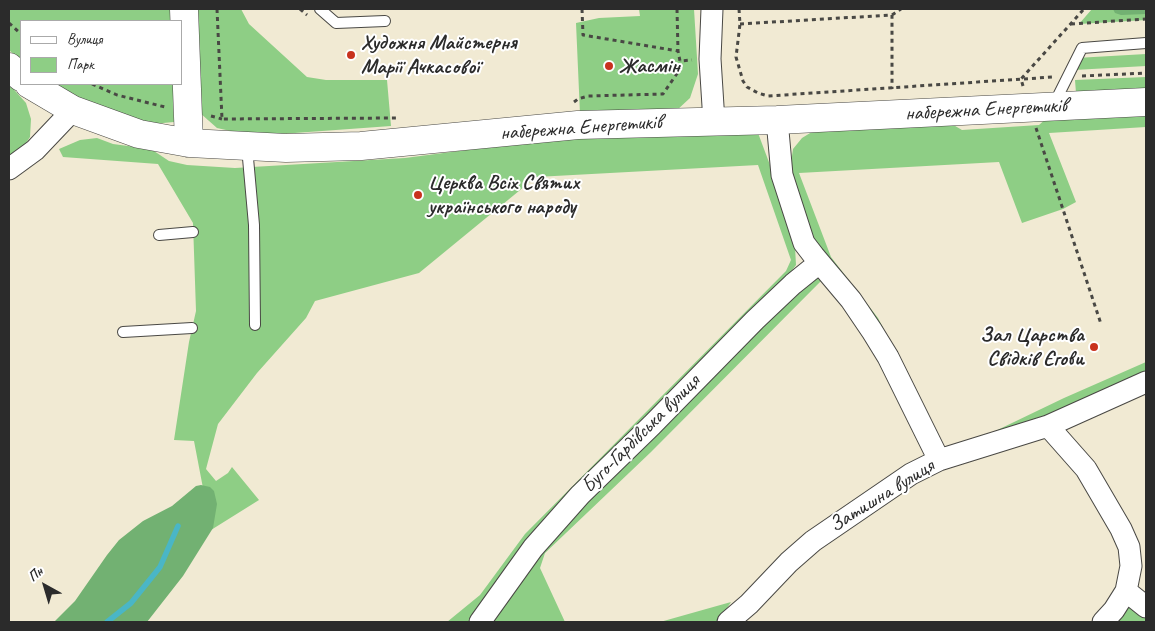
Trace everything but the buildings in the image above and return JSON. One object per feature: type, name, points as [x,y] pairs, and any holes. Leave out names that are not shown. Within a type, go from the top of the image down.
[{"type":"street","points":[[184,9],[189,143]]},
{"type":"street","points":[[712,9],[710,59],[714,122]]},
{"type":"street","points":[[9,67],[20,76]]},
{"type":"street","name":"набережна Енергетиків","points":[[32,85],[73,110],[139,134],[189,143],[247,147],[361,146],[578,125],[777,120],[1146,102]]},
{"type":"street","points":[[9,170],[35,150],[73,110]]},
{"type":"street","points":[[777,120],[781,166],[804,243],[851,300],[872,331],[939,460]]},
{"type":"street","name":"Буго-Гардівська вулиця","points":[[480,622],[533,548],[580,494],[652,425],[755,320],[793,284],[819,263]]},
{"type":"street","name":"Затишна вулиця","points":[[728,622],[813,541],[911,474],[939,460],[1048,426],[1146,382]]},
{"type":"street","points":[[1048,426],[1086,469],[1121,529],[1129,547],[1131,566],[1126,591],[1114,610],[1103,622]]},
{"type":"street","points":[[1126,591],[1146,607]]},
{"type":"lane","points":[[320,9],[336,23],[385,21]]},
{"type":"lane","points":[[712,9],[723,9]]},
{"type":"lane","points":[[1053,107],[1082,48],[1146,44]]},
{"type":"lane","points":[[247,147],[254,225],[255,326]]},
{"type":"lane","points":[[159,235],[193,232]]},
{"type":"lane","points":[[123,332],[192,328]]},
{"type":"path","points":[[216,9],[222,119]]},
{"type":"path","points":[[582,9],[583,34],[678,51]]},
{"type":"path","points":[[740,9],[736,57],[743,81],[747,87],[768,96],[1146,73]]},
{"type":"path","points":[[740,24],[892,15],[901,9]]},
{"type":"path","points":[[892,15],[892,88]]},
{"type":"path","points":[[1071,24],[1146,19]]},
{"type":"path","points":[[9,23],[20,33]]},
{"type":"path","points":[[571,106],[578,98],[588,96],[662,94],[678,72],[680,61]]},
{"type":"path","points":[[94,85],[146,103],[189,110],[222,119],[397,118]]},
{"type":"path","points":[[1063,209],[1102,324]]},
{"type":"green space","points":[[9,9],[170,9],[170,20],[20,20],[20,60],[9,50]]},
{"type":"green space","points":[[192,9],[241,9],[249,24],[307,77],[326,80],[387,80],[391,126],[253,136],[217,128],[200,113]]},
{"type":"green space","points":[[639,9],[694,9],[698,74],[690,98],[676,111],[580,114],[576,23],[599,18],[640,16]]},
{"type":"green space","points":[[1092,9],[1146,9],[1146,20],[1079,24]]},
{"type":"green space","points":[[1113,9],[1146,9],[1146,14],[1121,15],[1115,13]]},
{"type":"green space","points":[[1146,54],[1146,66],[1074,70],[1076,58]]},
{"type":"green space","points":[[1146,77],[1146,90],[1076,93],[1075,80]]},
{"type":"green space","points":[[9,84],[26,103],[31,119],[30,137],[22,149],[9,158]]},
{"type":"green space","points":[[52,85],[173,85],[174,122],[141,125],[89,106]]},
{"type":"green space","points":[[1146,111],[1146,127],[1049,133],[1076,202],[1063,209],[1022,223],[999,162],[799,173],[831,257],[878,318],[894,349],[829,263],[811,234],[796,196],[791,163],[793,149],[802,138],[815,130],[950,123],[962,130],[1039,125],[1049,116]]},
{"type":"green space","points":[[758,133],[773,173],[795,247],[796,265],[785,280],[470,622],[447,622],[480,595],[525,534],[786,271],[791,260],[758,165],[536,177],[419,273],[315,301],[306,318],[257,373],[218,424],[206,469],[216,481],[228,473],[232,467],[259,500],[211,530],[194,441],[174,440],[189,342],[196,311],[193,223],[158,164],[63,157],[59,149],[80,140],[97,138],[113,144],[151,149],[169,161],[187,165],[235,168],[405,158],[551,139]]},
{"type":"green space","points":[[812,275],[821,281],[651,452],[545,553],[540,568],[565,622],[489,622],[553,533]]},
{"type":"green space","points":[[1146,362],[1146,377],[1067,411],[987,435],[1064,398]]},
{"type":"green space","points":[[196,486],[210,487],[214,491],[217,504],[213,528],[183,576],[147,622],[54,622],[75,601],[119,540],[143,521],[172,506]]},
{"type":"green space","points":[[731,602],[718,622],[660,622]]},
{"type":"green space","points":[[1134,605],[1146,614],[1146,622],[1112,622],[1126,607]]},
{"type":"waterway","points":[[107,622],[131,603],[160,567],[178,526]]},
{"type":"place","name":"Художня Майстерня Марії Ачкасової","points":[[351,55]]},
{"type":"place","name":"Жасмін","points":[[609,66]]},
{"type":"place","name":"Церква Всіх Святих українського народу","points":[[418,195]]},
{"type":"place","name":"Зал Царства Свідків Єгови","points":[[1094,347]]}]
